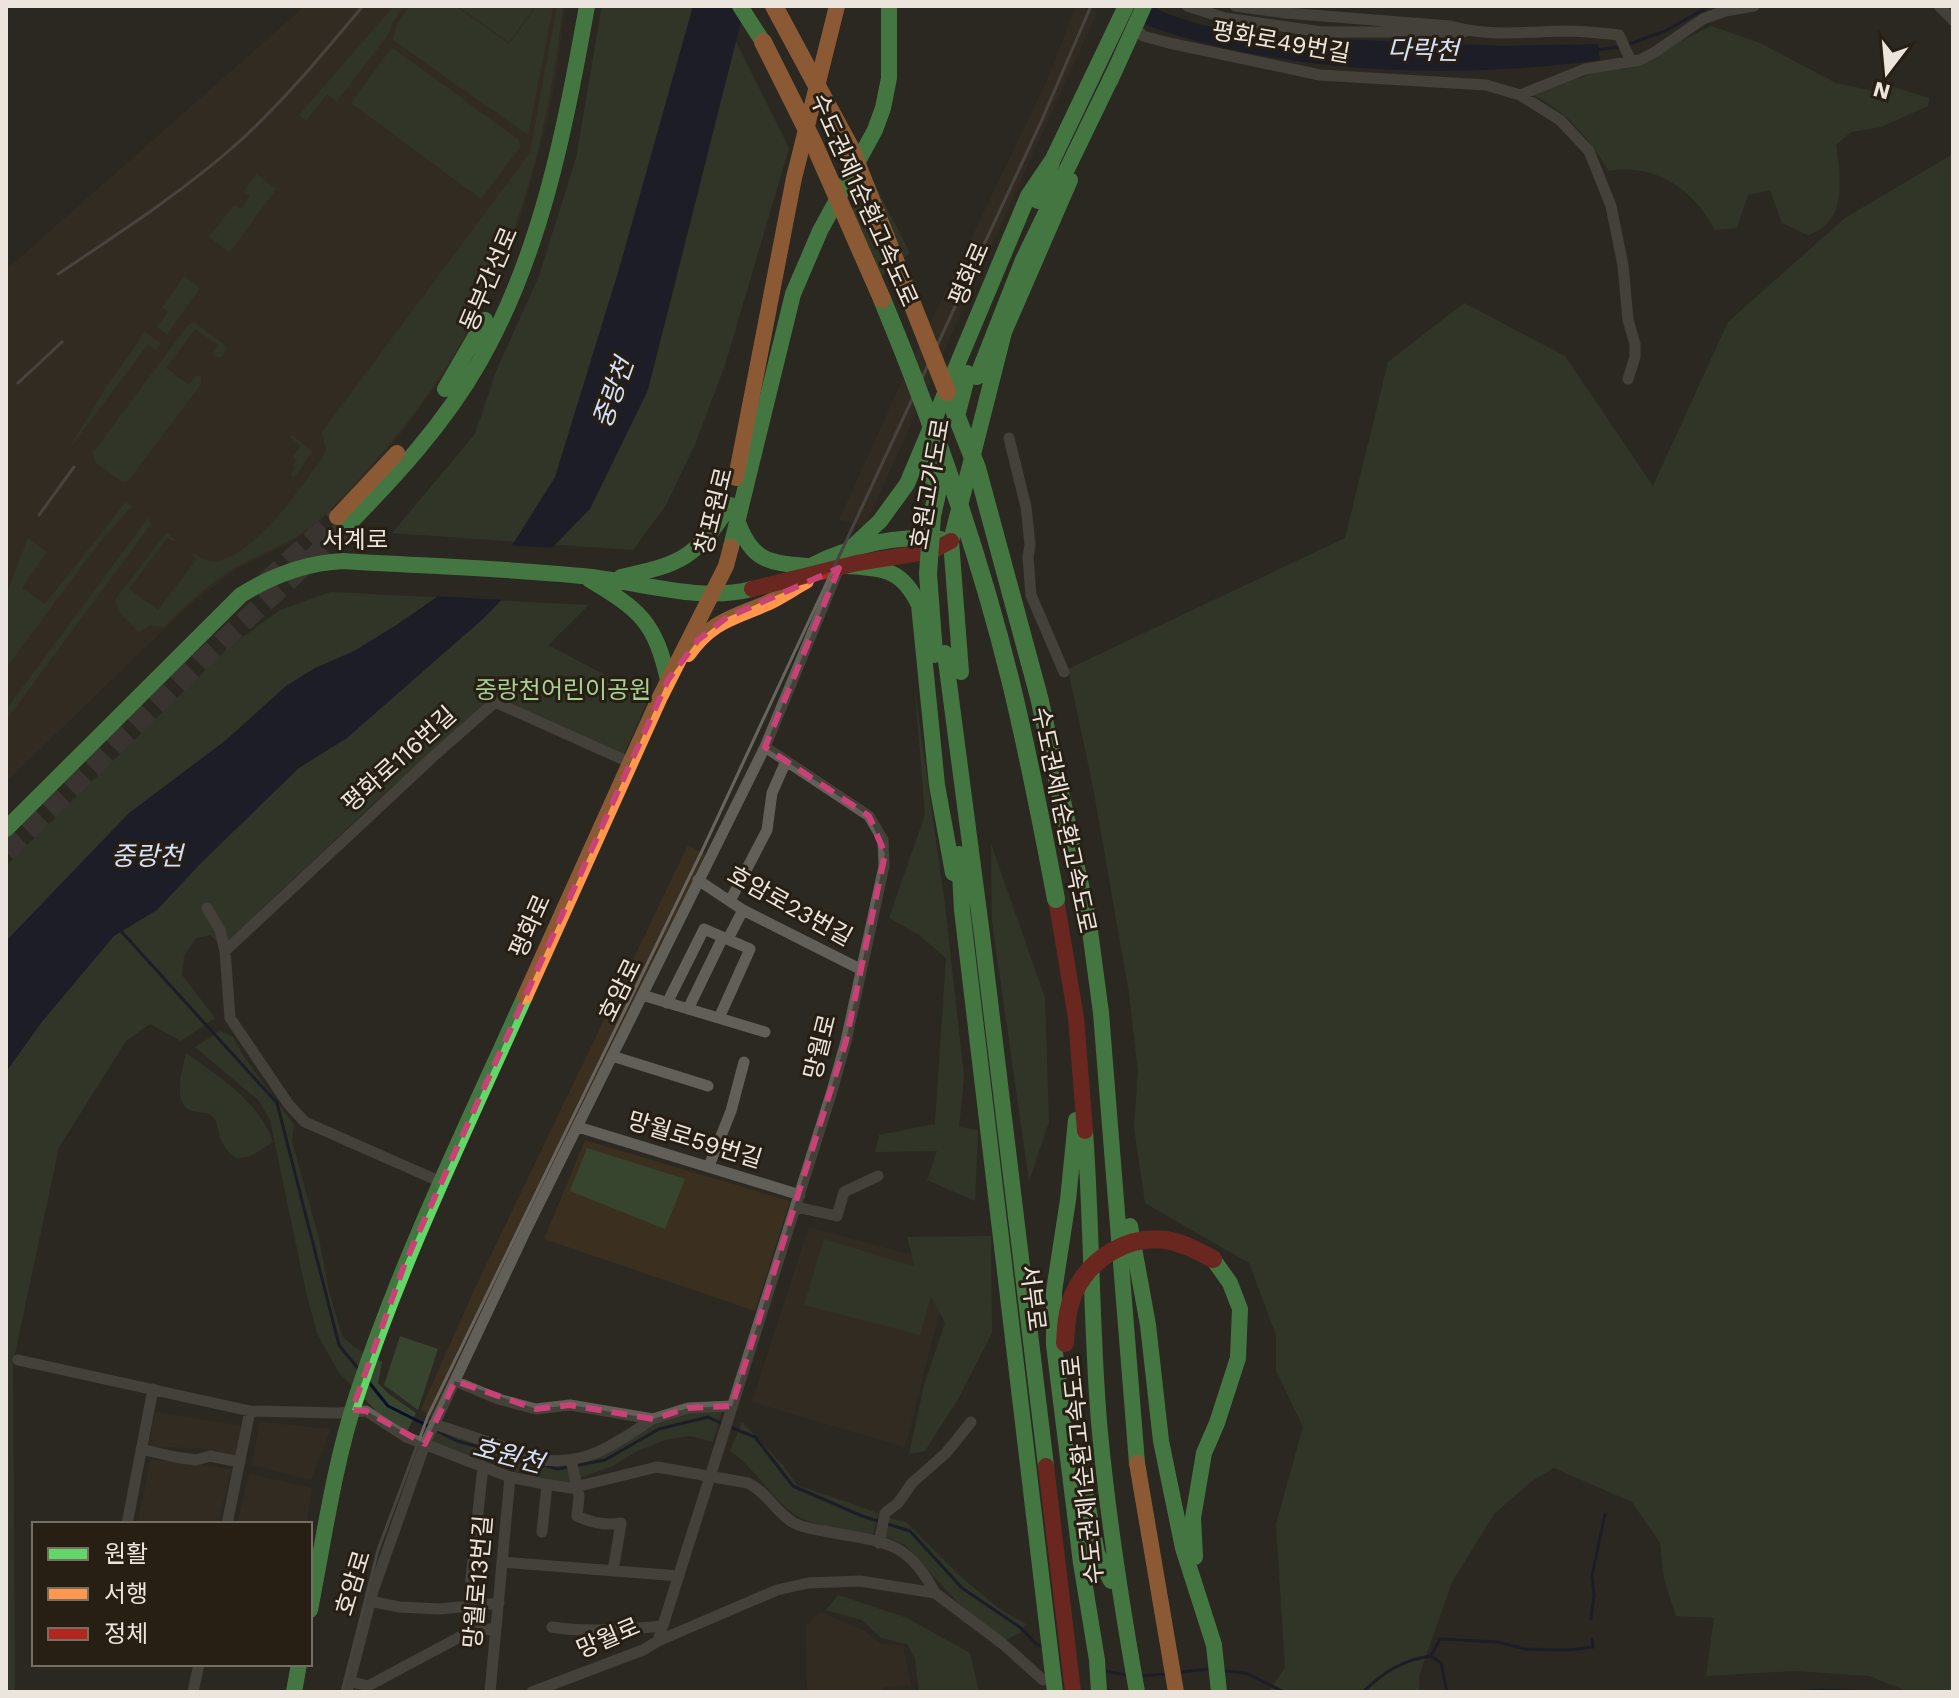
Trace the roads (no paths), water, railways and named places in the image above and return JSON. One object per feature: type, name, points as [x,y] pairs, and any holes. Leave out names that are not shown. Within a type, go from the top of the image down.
[{"type":"main road","name":"동부간선로","points":[[575,6],[542,171],[507,274],[475,339],[438,401],[342,522],[404,466],[457,393],[480,361],[522,273],[567,117],[587,6]]},
{"type":"main road","name":"수도권제1순환고속도로","points":[[742,6],[822,158],[868,261],[960,506],[1014,695],[1069,959],[1089,1183],[1096,1383],[1103,1459],[1115,1575],[1137,1692]]},
{"type":"main road","name":"수도권제1순환고속도로","points":[[774,6],[851,149],[977,468],[1036,683],[1088,916],[1095,965],[1112,1128],[1135,1452],[1176,1692]]},
{"type":"main road","name":"창포원로","points":[[733,512],[779,249],[795,173],[827,59],[837,6]]},
{"type":"main road","name":"창포원로","points":[[711,594],[715,566],[733,512],[793,294],[820,231],[875,130],[883,108],[889,78],[889,6]]},
{"type":"main road","name":"평화로","points":[[853,559],[907,484],[1028,196],[1053,159],[1126,18],[1144,6]]},
{"type":"main road","name":"평화로","points":[[354,1404],[405,1263],[668,680],[711,594],[734,594],[853,559],[932,551],[951,541],[1004,332],[1058,211],[1115,70],[1126,18]]},
{"type":"main road","name":"호원고가도로","points":[[972,375],[1048,206],[1115,70]]},
{"type":"main road","name":"호원고가도로","points":[[962,910],[940,653],[942,529],[984,326],[1053,159]]},
{"type":"main road","points":[[927,435],[927,473],[936,482],[945,484],[952,482],[963,458],[975,445]]},
{"type":"main road","points":[[608,579],[671,566],[688,558],[733,512],[744,544],[759,557],[771,564],[811,570]]},
{"type":"main road","points":[[951,541],[975,791],[982,880],[982,935]]},
{"type":"main road","points":[[853,559],[896,572],[913,589],[919,605],[937,785],[962,910]]},
{"type":"main road","name":"서계로","points":[[6,829],[241,595],[282,571],[326,561],[343,561],[584,576],[711,594]]},
{"type":"main road","points":[[668,680],[698,640],[726,618],[769,602],[811,570]]},
{"type":"main road","points":[[584,576],[640,612],[660,646],[668,680]]},
{"type":"main road","points":[[919,605],[925,599],[943,596],[955,606]]},
{"type":"main road","name":"호원고가도로","points":[[940,653],[982,935]]},
{"type":"main road","name":"서부로","points":[[962,910],[1048,1542],[1073,1692]]},
{"type":"main road","name":"서부로","points":[[982,935],[1048,1542],[1049,1686]]},
{"type":"main road","points":[[1081,1067],[1068,1200],[1054,1291],[1054,1345],[1099,1692]]},
{"type":"main road","points":[[1112,1128],[1148,1325],[1161,1441],[1214,1645],[1219,1689]]},
{"type":"main road","points":[[1121,1603],[1097,1553],[1077,1454],[1065,1343],[1068,1311],[1081,1279],[1095,1263],[1114,1249],[1134,1240],[1157,1239],[1186,1245],[1213,1259],[1230,1283],[1240,1309],[1238,1358],[1204,1453],[1193,1518],[1192,1560]]},
{"type":"main road","points":[[314,1571],[354,1404]]},
{"type":"main road","points":[[294,1692],[299,1666]]},
{"type":"street","points":[[1187,6],[1225,18],[1322,32],[1509,34],[1565,31],[1619,35],[1631,61]]},
{"type":"street","points":[[1235,6],[1450,26],[1471,32]]},
{"type":"street","points":[[1520,95],[1585,69],[1631,61],[1655,52],[1713,15],[1754,6]]},
{"type":"street","points":[[1939,6],[1953,20]]},
{"type":"street","points":[[1398,22],[1399,7]]},
{"type":"street","name":"평화로49번길","points":[[1126,18],[1143,36],[1320,75],[1486,85],[1520,95],[1560,120],[1589,151],[1605,185],[1620,250],[1628,320],[1635,344],[1635,357],[1628,379]]},
{"type":"street","points":[[1009,438],[1026,507],[1031,595],[1064,672]]},
{"type":"street","name":"호암로","points":[[348,1687],[370,1601],[425,1444],[526,1230],[765,747],[853,559]]},
{"type":"street","points":[[953,573],[971,573],[1031,595]]},
{"type":"street","name":"평화로116번길","points":[[225,951],[495,702],[631,763]]},
{"type":"street","name":"망월로","points":[[532,1692],[643,1650],[658,1641],[846,1041],[884,866],[883,840],[869,816],[765,747]]},
{"type":"street","points":[[730,901],[767,830],[772,793],[786,761]]},
{"type":"street","name":"호암로23번길","points":[[698,880],[743,910],[860,969]]},
{"type":"street","points":[[207,908],[220,930],[225,951],[230,1018],[289,1105],[305,1122],[441,1182]]},
{"type":"street","points":[[688,1009],[743,910]]},
{"type":"street","points":[[667,1003],[704,929],[750,949],[719,1018]]},
{"type":"street","points":[[642,995],[765,1032]]},
{"type":"street","points":[[612,1056],[708,1086]]},
{"type":"street","points":[[709,1166],[731,1111],[744,1062]]},
{"type":"street","name":"망월로59번길","points":[[578,1127],[709,1166],[837,1216],[844,1192],[878,1176]]},
{"type":"street","points":[[18,1360],[250,1411],[337,1413],[354,1404],[406,1437],[510,1477],[547,1485],[577,1487],[657,1467],[754,1486],[789,1519],[801,1526],[903,1551],[925,1574],[935,1593],[1003,1644],[1049,1686]]},
{"type":"street","points":[[455,1381],[498,1399],[536,1409],[570,1405],[653,1419]]},
{"type":"street","points":[[127,1522],[153,1389]]},
{"type":"street","points":[[434,1425],[543,1460],[571,1460],[598,1453],[653,1419],[688,1408],[732,1406]]},
{"type":"street","points":[[227,1522],[250,1411]]},
{"type":"street","points":[[879,1543],[885,1513],[898,1503],[912,1483],[946,1453],[971,1422]]},
{"type":"street","points":[[141,1449],[196,1460],[210,1456],[240,1462]]},
{"type":"street","points":[[571,1460],[579,1496],[577,1516],[591,1522],[621,1523],[613,1571]]},
{"type":"street","points":[[468,1606],[483,1466]]},
{"type":"street","name":"망월로13번길","points":[[490,1692],[510,1477]]},
{"type":"street","points":[[542,1532],[547,1485]]},
{"type":"street","points":[[503,1562],[679,1576]]},
{"type":"street","points":[[658,1641],[777,1590],[808,1583],[860,1581],[935,1593]]},
{"type":"street","points":[[370,1601],[399,1607],[440,1609],[499,1603]]},
{"type":"street","points":[[552,1627],[613,1630],[662,1626]]},
{"type":"street","points":[[348,1687],[368,1686],[469,1632],[496,1628]]},
{"type":"street","points":[[193,1692],[199,1666]]},
{"type":"water","name":"중랑천","points":[[693,6],[745,6],[648,390],[590,509],[484,618],[347,738],[299,768],[157,910],[114,936],[41,1023],[6,1072],[6,941],[129,813],[226,740],[286,686],[398,624],[513,544],[555,477],[619,269]]},
{"type":"water","name":"다락천","points":[[1111,6],[1152,6],[1202,25],[1267,36],[1503,46],[1598,44],[1600,60],[1492,70],[1435,71],[1322,64],[1212,45],[1154,28]]},
{"type":"waterway","name":"다락천","points":[[1627,45],[1665,31],[1710,6]]},
{"type":"waterway","name":"다락천","points":[[1595,50],[1620,47]]},
{"type":"waterway","name":"호원천","points":[[120,930],[277,1103],[339,1345],[360,1371]]},
{"type":"waterway","name":"호원천","points":[[367,1380],[388,1406],[430,1427]]},
{"type":"waterway","name":"호원천","points":[[543,1465],[558,1469],[605,1460],[659,1429],[708,1417],[723,1424]]},
{"type":"waterway","name":"호원천","points":[[730,1427],[755,1437],[793,1486],[862,1516],[910,1531],[962,1588],[1021,1628],[1043,1647]]},
{"type":"waterway","name":"호원천","points":[[437,1431],[457,1441],[524,1459]]},
{"type":"waterway","points":[[1591,1619],[1594,1595],[1592,1576],[1605,1514]]},
{"type":"waterway","points":[[1431,1656],[1440,1639],[1498,1642],[1525,1649],[1569,1650],[1593,1647],[1592,1639]]},
{"type":"waterway","name":"호원천","points":[[1363,1692],[1394,1668],[1431,1656],[1441,1663],[1447,1692]]},
{"type":"waterway","name":"호원천","points":[[1181,1672],[1209,1669]]},
{"type":"waterway","name":"호원천","points":[[1105,1671],[1126,1675]]},
{"type":"waterway","name":"호원천","points":[[1224,1671],[1246,1673],[1284,1692]]},
{"type":"waterway","name":"호원천","points":[[1141,1676],[1165,1674]]},
{"type":"waterway","name":"호원천","points":[[1796,1692],[1870,1692]]},
{"type":"tunnel","points":[[266,582],[337,517]]},
{"type":"tunnel","points":[[6,852],[199,663],[346,527]]},
{"type":"railway","points":[[58,274],[129,227],[240,141],[319,58],[363,6]]},
{"type":"railway","points":[[342,1692],[378,1550],[428,1416],[702,851],[1041,122],[1091,6]]},
{"type":"railway","points":[[18,383],[62,342]]},
{"type":"railway","points":[[39,515],[74,467]]},
{"type":"park label","name":"중랑천어린이공원","points":[[563,690]]}]
